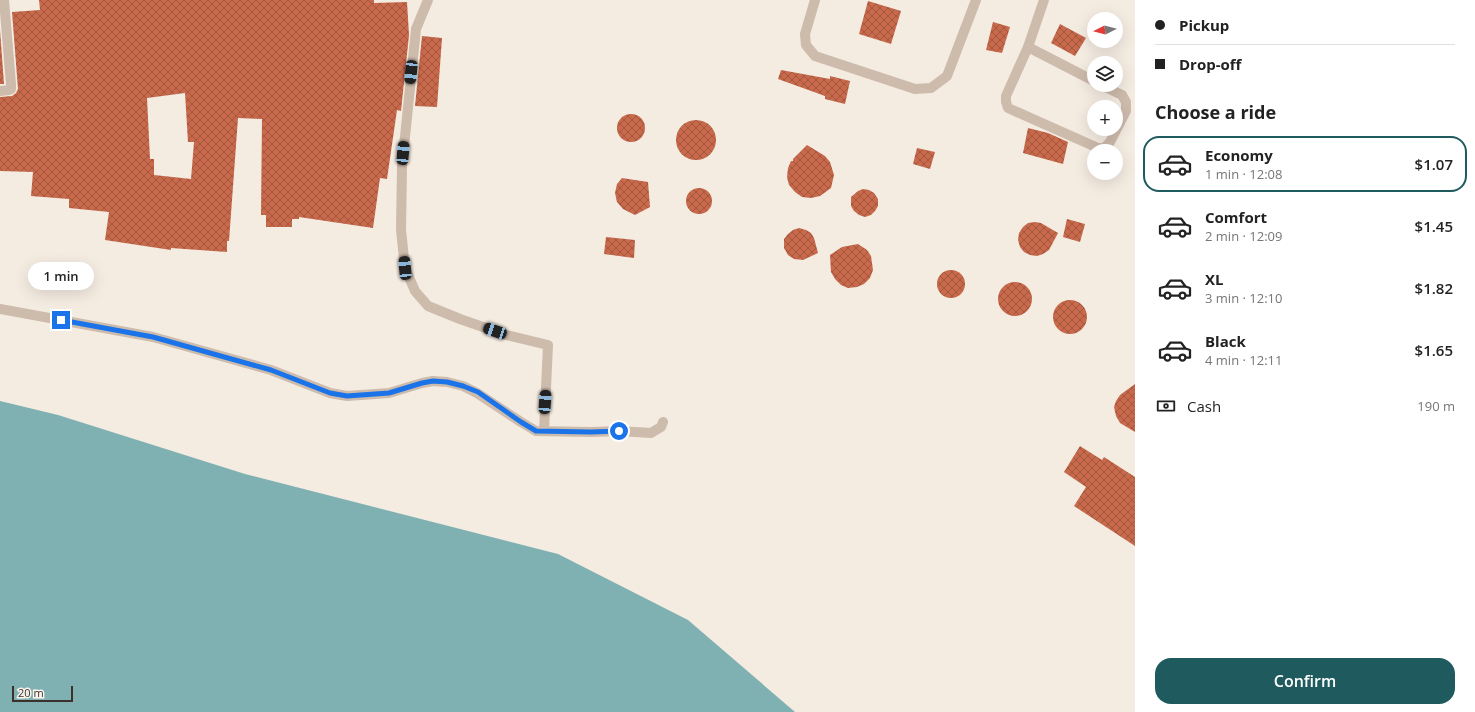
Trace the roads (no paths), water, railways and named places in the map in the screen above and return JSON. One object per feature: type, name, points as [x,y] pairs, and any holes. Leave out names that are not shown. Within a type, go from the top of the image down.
[{"type":"street","points":[[0,91],[11,89],[4,0]]},
{"type":"street","points":[[428,0],[416,29],[403,159],[401,230],[405,268],[415,291],[428,306],[506,335],[548,345],[544,431]]},
{"type":"street","points":[[815,0],[805,34],[806,45],[815,56],[915,89],[931,88],[947,76],[976,0]]},
{"type":"street","points":[[1044,0],[1028,47],[1006,96],[1008,108],[1098,148],[1104,148],[1131,113],[1122,96],[1115,92]]},
{"type":"street","points":[[1028,47],[1087,77]]},
{"type":"street","points":[[0,309],[153,337],[271,370],[330,393],[347,396],[389,393],[433,381],[455,384],[478,392],[536,431],[619,431],[651,433],[661,427],[663,422]]},
{"type":"water","points":[[0,401],[58,415],[245,474],[558,554],[688,620],[795,712],[0,712]]}]
